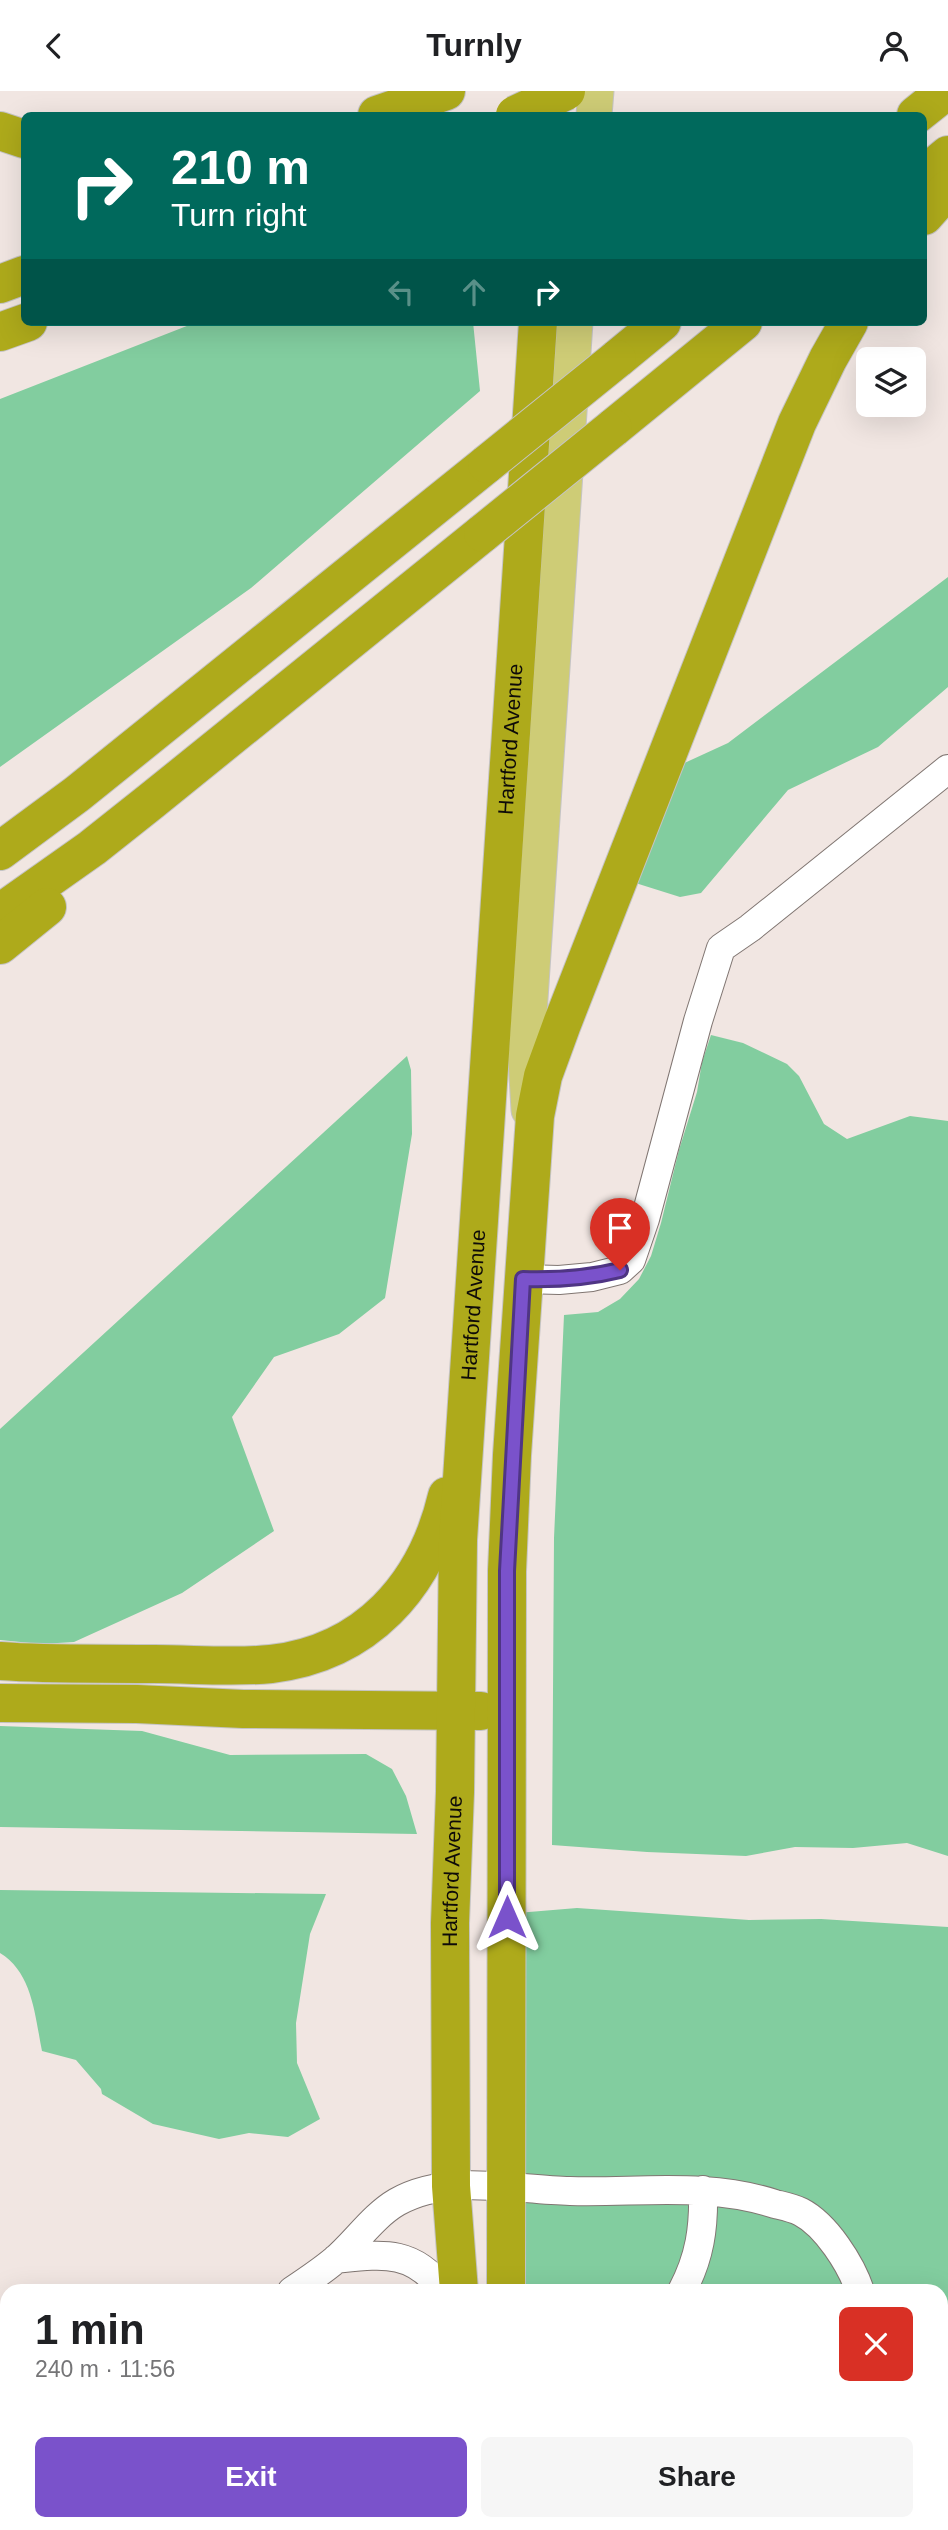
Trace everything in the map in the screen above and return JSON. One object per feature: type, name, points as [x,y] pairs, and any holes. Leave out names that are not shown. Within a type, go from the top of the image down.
[{"type":"highway","points":[[386,112],[446,91]]},
{"type":"highway","points":[[415,112],[462,91]]},
{"type":"highway","points":[[552,112],[554,91]]},
{"type":"highway","points":[[521,112],[566,91]]},
{"type":"highway","points":[[920,112],[946,91]]},
{"type":"highway","points":[[0,131],[21,138]]},
{"type":"highway","points":[[927,172],[948,155]]},
{"type":"highway","points":[[927,213],[948,189]]},
{"type":"highway","points":[[0,284],[21,276]]},
{"type":"highway","points":[[0,332],[21,324]]},
{"type":"highway","name":"Hartford Avenue","points":[[458,2284],[451,2186],[450,1923],[458,1540],[538,326]]},
{"type":"highway","points":[[0,851],[97,779],[657,326]]},
{"type":"highway","points":[[0,913],[92,848],[738,326]]},
{"type":"highway","points":[[531,1163],[540,1088],[565,1014],[797,423],[847,326]]},
{"type":"highway","points":[[0,945],[140,830],[293,687]]},
{"type":"highway","name":"Hartford Avenue","points":[[506,2284],[508,1535],[531,1163]]},
{"type":"highway","points":[[0,1661],[271,1664],[312,1655],[350,1638],[383,1615],[397,1601],[429,1552],[446,1498],[467,1391]]},
{"type":"highway","points":[[0,1703],[137,1704],[243,1709],[506,1711]]},
{"type":"main road","points":[[594,112],[596,91]]},
{"type":"main road","name":"Hartford Avenue","points":[[531,1163],[526,1059],[575,326]]},
{"type":"lane","points":[[523,1279],[593,1277],[620,1270],[631,1260],[645,1219],[698,1021],[722,948],[948,769]]},
{"type":"lane","points":[[302,2284],[336,2259],[360,2233],[397,2202],[451,2186],[507,2186],[569,2191],[703,2190],[751,2196],[802,2212],[836,2243],[858,2284]]},
{"type":"lane","points":[[686,2284],[695,2266],[704,2222],[703,2190]]},
{"type":"lane","points":[[336,2259],[378,2255],[401,2257],[416,2262],[438,2284]]},
{"type":"green space","points":[[187,326],[473,326],[480,391],[251,588],[0,767],[0,399]]},
{"type":"green space","points":[[948,577],[948,687],[878,747],[788,790],[701,893],[680,897],[626,880],[667,771],[728,743]]},
{"type":"green space","points":[[711,1035],[743,1043],[787,1064],[799,1076],[824,1124],[847,1139],[910,1116],[948,1121],[948,1856],[907,1843],[853,1848],[795,1847],[746,1856],[552,1845],[554,1538],[564,1315],[598,1312],[620,1299],[639,1279],[651,1256],[661,1223]]},
{"type":"green space","points":[[407,1056],[411,1070],[412,1134],[385,1298],[339,1334],[274,1357],[232,1417],[274,1531],[182,1593],[74,1642],[41,1644],[0,1640],[0,1429]]},
{"type":"green space","points":[[0,1726],[142,1731],[230,1755],[366,1754],[392,1769],[406,1796],[417,1834],[0,1827]]},
{"type":"green space","points":[[0,1890],[326,1894],[310,1934],[296,2023],[297,2063],[320,2119],[288,2137],[249,2133],[219,2139],[153,2124],[102,2094],[101,2089],[76,2060],[42,2051],[26,1984],[20,1972],[0,1953]]},
{"type":"green space","points":[[577,1908],[749,1920],[821,1919],[948,1927],[948,2284],[508,2284],[517,1913]]},
{"type":"route","points":[[507,1917],[507,1571],[523,1279],[593,1277],[620,1270]]}]
